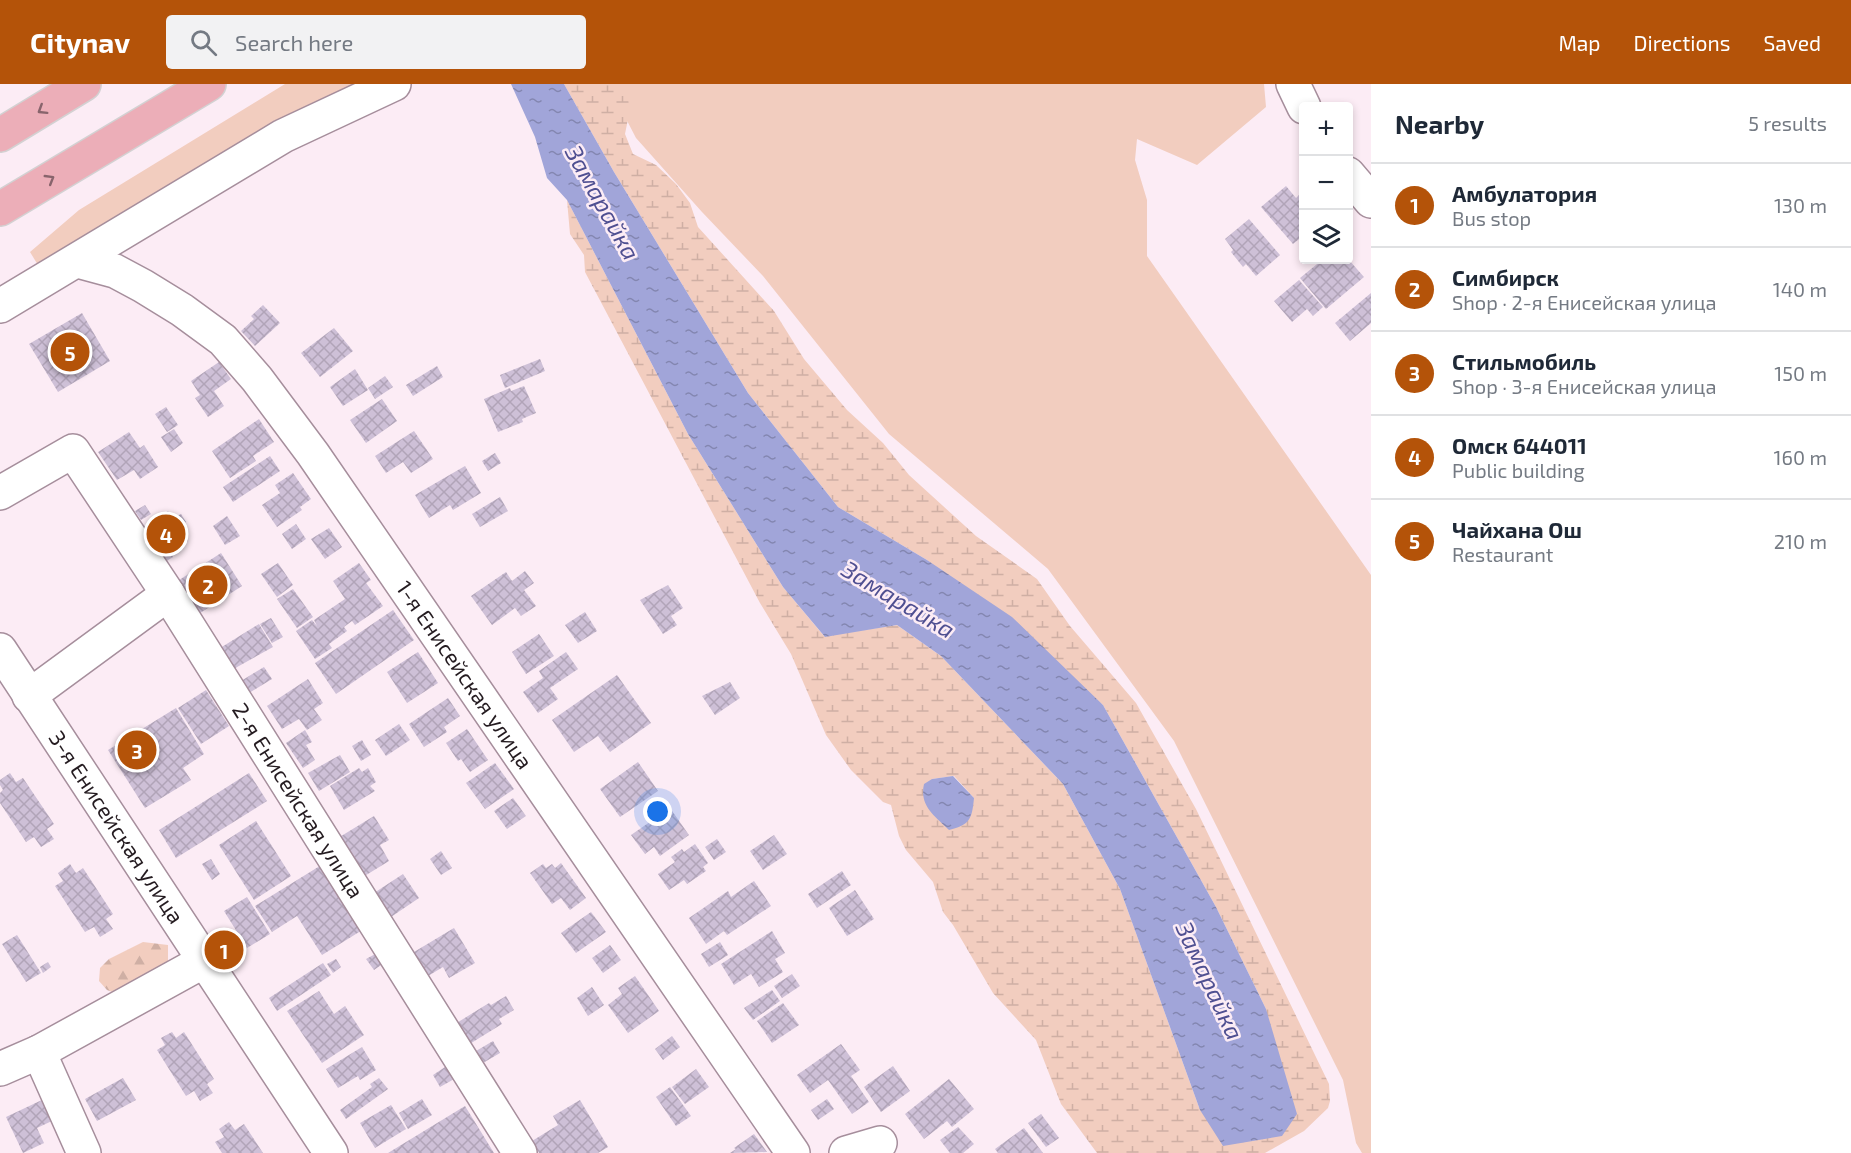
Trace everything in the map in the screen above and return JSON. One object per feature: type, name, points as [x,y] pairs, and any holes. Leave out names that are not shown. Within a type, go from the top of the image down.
[{"type":"main road","points":[[0,135],[84,84]]},
{"type":"main road","points":[[0,209],[209,84]]},
{"type":"street","points":[[0,306],[283,136],[394,84]]},
{"type":"street","points":[[1293,84],[1302,102]]},
{"type":"street","points":[[1353,180],[1371,201]]},
{"type":"street","name":"1-я Енисейская улица","points":[[78,261],[115,271],[182,310],[223,340],[257,379],[313,454],[793,1153]]},
{"type":"street","name":"2-я Енисейская улица","points":[[0,494],[72,451],[168,594],[520,1153]]},
{"type":"street","points":[[29,696],[168,594]]},
{"type":"street","name":"3-я Енисейская улица","points":[[0,650],[331,1153]]},
{"type":"street","points":[[0,1069],[39,1052],[204,961]]},
{"type":"street","points":[[39,1052],[84,1153]]},
{"type":"street","points":[[846,1153],[880,1143]]},
{"type":"green space","points":[[285,84],[366,84],[41,270],[30,252],[79,210]]},
{"type":"green space","points":[[564,84],[626,84],[630,109],[625,134],[633,154],[656,165],[676,184],[690,203],[698,227],[774,311],[804,359],[847,410],[883,443],[909,475],[976,536],[1037,579],[1070,626],[1136,703],[1196,809],[1329,1084],[1328,1108],[1304,1131],[1265,1153],[1097,1153],[1061,1104],[1036,1040],[993,993],[943,912],[933,882],[906,850],[899,836],[891,805],[883,802],[851,770],[826,735],[791,654],[760,603],[585,272],[584,255],[570,234],[567,200],[688,434],[783,587],[824,636],[897,625],[941,656],[1063,784],[1120,889],[1200,1110],[1266,1009],[1216,907],[1103,705],[927,560],[838,507],[748,393],[614,172]],"holes":[[[954,776],[974,798],[932,779]]]},
{"type":"green space","points":[[608,84],[1264,84],[1266,107],[1197,165],[1137,139],[1135,160],[1147,200],[1147,256],[1371,575],[1371,1153],[1362,1153],[1356,1143],[1343,1080],[1174,741],[1048,569],[889,434],[763,276],[636,138]]},
{"type":"green space","points":[[143,942],[168,945],[168,970],[120,995],[107,990],[99,981],[100,968],[109,959]]},
{"type":"water","name":"Замарайка","points":[[511,84],[564,84],[614,172],[748,393],[838,507],[927,560],[1012,617],[1103,705],[1216,907],[1266,1009],[1297,1114],[1282,1136],[1223,1146],[1200,1110],[1120,889],[1063,784],[941,656],[897,625],[825,637],[783,587],[688,434],[567,200],[547,178],[535,137]]},
{"type":"water","points":[[953,776],[974,798],[969,820],[949,830],[929,810],[923,792],[924,784],[932,779]]},
{"type":"building","points":[[1286,186],[1296,198],[1299,195],[1299,239],[1293,244],[1261,207]]},
{"type":"building","points":[[1249,219],[1280,255],[1256,276],[1246,264],[1243,267],[1231,252],[1233,250],[1225,239]]},
{"type":"building","points":[[1317,264],[1353,264],[1364,277],[1326,309],[1300,278]]},
{"type":"building","points":[[1299,280],[1323,307],[1313,316],[1307,309],[1292,322],[1274,301]]},
{"type":"building","points":[[1371,293],[1371,323],[1350,341],[1335,323]]},
{"type":"building","points":[[263,305],[280,323],[255,346],[241,331],[254,319],[251,316]]},
{"type":"building","points":[[82,313],[110,361],[58,392],[29,344]]},
{"type":"building","points":[[334,328],[353,351],[320,377],[301,353]]},
{"type":"building","points":[[540,359],[545,371],[505,388],[500,375]]},
{"type":"building","points":[[219,362],[231,379],[214,391],[224,406],[208,417],[195,398],[200,395],[191,381]]},
{"type":"building","points":[[437,366],[443,377],[413,396],[406,385]]},
{"type":"building","points":[[355,369],[368,390],[343,406],[330,387]]},
{"type":"building","points":[[385,376],[393,387],[375,399],[368,388]]},
{"type":"building","points":[[524,386],[536,413],[522,419],[523,422],[498,432],[484,399],[510,388],[511,391]]},
{"type":"building","points":[[382,399],[397,421],[366,443],[350,420]]},
{"type":"building","points":[[166,407],[178,425],[167,432],[155,414]]},
{"type":"building","points":[[259,419],[274,442],[253,456],[256,461],[230,478],[212,451]]},
{"type":"building","points":[[174,429],[183,443],[171,452],[161,437]]},
{"type":"building","points":[[414,431],[433,459],[411,473],[403,462],[386,473],[375,456]]},
{"type":"building","points":[[129,432],[140,448],[144,445],[158,467],[140,479],[134,470],[117,480],[98,452]]},
{"type":"building","points":[[495,453],[501,463],[488,471],[482,461]]},
{"type":"building","points":[[270,456],[280,471],[233,502],[223,487]]},
{"type":"building","points":[[465,466],[481,493],[453,510],[450,505],[429,518],[415,495]]},
{"type":"building","points":[[293,473],[311,499],[300,507],[302,510],[277,527],[262,505],[280,493],[275,485]]},
{"type":"building","points":[[500,497],[508,511],[480,527],[472,514]]},
{"type":"building","points":[[145,505],[151,514],[141,520],[135,511]]},
{"type":"building","points":[[168,511],[173,518],[181,514],[186,522],[178,526],[188,541],[170,553],[173,557],[165,562],[143,527]]},
{"type":"building","points":[[227,516],[240,536],[225,545],[213,526]]},
{"type":"building","points":[[296,524],[306,539],[292,549],[282,534]]},
{"type":"building","points":[[329,528],[342,547],[325,559],[311,539]]},
{"type":"building","points":[[221,553],[242,586],[194,617],[173,584]]},
{"type":"building","points":[[278,563],[293,585],[277,597],[261,574]]},
{"type":"building","points":[[359,563],[371,580],[366,583],[383,606],[355,625],[352,621],[344,627],[347,631],[329,644],[332,648],[315,659],[296,631],[312,620],[317,626],[314,620],[345,599],[333,581]]},
{"type":"building","points":[[525,571],[534,583],[524,590],[536,606],[521,616],[515,608],[492,625],[471,596],[506,572],[512,581]]},
{"type":"building","points":[[668,585],[683,608],[671,616],[677,625],[663,634],[640,600]]},
{"type":"building","points":[[293,589],[313,617],[297,628],[277,599]]},
{"type":"building","points":[[393,610],[414,640],[336,694],[315,663]]},
{"type":"building","points":[[585,612],[597,631],[578,643],[565,625]]},
{"type":"building","points":[[271,618],[283,637],[272,643],[260,624]]},
{"type":"building","points":[[259,624],[273,647],[230,671],[217,650]]},
{"type":"building","points":[[539,634],[554,656],[526,674],[512,652]]},
{"type":"building","points":[[418,652],[438,683],[407,703],[387,672]]},
{"type":"building","points":[[566,652],[578,669],[550,688],[558,699],[538,713],[523,692],[543,678],[539,671]]},
{"type":"building","points":[[264,667],[272,679],[249,693],[241,681]]},
{"type":"building","points":[[617,675],[651,723],[610,752],[598,736],[574,752],[552,720]]},
{"type":"building","points":[[308,679],[323,703],[314,709],[322,720],[307,730],[299,719],[282,729],[267,706]]},
{"type":"building","points":[[730,682],[740,698],[715,715],[702,696]]},
{"type":"building","points":[[206,690],[229,726],[201,744],[178,708]]},
{"type":"building","points":[[448,698],[460,716],[444,727],[447,732],[424,747],[409,724]]},
{"type":"building","points":[[176,708],[204,754],[183,768],[191,780],[145,808],[108,750]]},
{"type":"building","points":[[399,724],[410,740],[386,756],[375,740]]},
{"type":"building","points":[[467,729],[488,760],[470,772],[461,759],[458,761],[446,743]]},
{"type":"building","points":[[305,730],[312,742],[306,745],[315,760],[303,768],[286,743]]},
{"type":"building","points":[[362,740],[371,755],[361,761],[352,746]]},
{"type":"building","points":[[340,755],[350,772],[319,791],[308,773]]},
{"type":"building","points":[[638,762],[658,791],[620,817],[600,789]]},
{"type":"building","points":[[495,763],[514,789],[485,809],[466,783]]},
{"type":"building","points":[[359,768],[362,772],[368,768],[376,782],[370,786],[375,791],[344,810],[330,786]]},
{"type":"building","points":[[10,773],[16,782],[23,778],[54,824],[47,829],[54,839],[41,847],[34,837],[26,842],[0,803],[0,793],[3,790],[0,780]]},
{"type":"building","points":[[249,773],[267,801],[176,858],[159,830]]},
{"type":"building","points":[[513,798],[526,816],[507,829],[494,811]]},
{"type":"building","points":[[670,808],[689,835],[660,856],[654,847],[645,854],[631,835]]},
{"type":"building","points":[[374,816],[389,840],[380,845],[389,861],[363,877],[338,838]]},
{"type":"building","points":[[256,821],[291,876],[254,900],[219,845]]},
{"type":"building","points":[[774,835],[787,854],[763,870],[750,851]]},
{"type":"building","points":[[717,839],[726,852],[714,860],[705,847]]},
{"type":"building","points":[[695,844],[708,863],[703,867],[706,871],[687,884],[684,880],[669,890],[658,874],[675,862],[671,857]]},
{"type":"building","points":[[441,851],[452,868],[441,875],[430,859]]},
{"type":"building","points":[[211,859],[220,874],[212,880],[202,864]]},
{"type":"building","points":[[561,863],[586,898],[570,910],[561,898],[552,904],[530,873],[543,864],[546,868],[552,864],[555,868]]},
{"type":"building","points":[[70,864],[76,873],[83,868],[113,914],[106,919],[113,929],[100,937],[94,927],[85,932],[55,886],[63,881],[58,873]]},
{"type":"building","points":[[323,864],[364,929],[322,955],[297,916],[272,932],[255,906]]},
{"type":"building","points":[[842,871],[851,885],[817,908],[808,894]]},
{"type":"building","points":[[403,874],[419,898],[391,917],[374,893]]},
{"type":"building","points":[[754,881],[771,906],[727,935],[724,931],[706,944],[689,918],[728,891],[731,897]]},
{"type":"building","points":[[855,890],[874,919],[847,936],[829,908]]},
{"type":"building","points":[[247,897],[270,934],[247,948],[224,911]]},
{"type":"building","points":[[591,912],[606,932],[576,953],[561,933]]},
{"type":"building","points":[[454,928],[475,963],[449,978],[443,967],[428,976],[414,952]]},
{"type":"building","points":[[772,931],[785,953],[775,959],[783,972],[759,987],[751,974],[734,985],[721,964]]},
{"type":"building","points":[[17,935],[41,973],[26,982],[2,944]]},
{"type":"building","points":[[720,942],[728,955],[709,967],[701,954]]},
{"type":"building","points":[[610,945],[621,960],[603,973],[592,958]]},
{"type":"building","points":[[377,953],[384,963],[374,970],[366,959]]},
{"type":"building","points":[[336,959],[341,967],[333,973],[327,964]]},
{"type":"building","points":[[48,962],[51,967],[43,973],[40,967]]},
{"type":"building","points":[[323,963],[331,975],[277,1011],[269,998]]},
{"type":"building","points":[[792,974],[800,986],[782,998],[774,986]]},
{"type":"building","points":[[635,976],[659,1011],[628,1033],[608,1005],[622,994],[618,988]]},
{"type":"building","points":[[592,987],[604,1005],[588,1016],[577,998]]},
{"type":"building","points":[[772,990],[780,1001],[753,1020],[744,1008]]},
{"type":"building","points":[[319,991],[334,1014],[345,1006],[364,1035],[322,1063],[287,1011]]},
{"type":"building","points":[[506,996],[514,1010],[499,1019],[502,1024],[468,1045],[455,1024],[489,1003],[491,1005]]},
{"type":"building","points":[[783,1003],[799,1025],[772,1043],[757,1021]]},
{"type":"building","points":[[172,1032],[176,1038],[184,1032],[214,1079],[207,1084],[213,1093],[200,1101],[194,1091],[186,1096],[157,1050],[165,1045],[161,1038]]},
{"type":"building","points":[[672,1036],[680,1047],[663,1060],[655,1049]]},
{"type":"building","points":[[493,1041],[500,1053],[483,1063],[476,1051]]},
{"type":"building","points":[[841,1044],[860,1070],[851,1076],[869,1102],[852,1114],[828,1080],[810,1093],[797,1075]]},
{"type":"building","points":[[362,1047],[376,1070],[360,1080],[358,1076],[338,1088],[326,1069]]},
{"type":"building","points":[[448,1065],[456,1078],[440,1087],[433,1075]]},
{"type":"building","points":[[893,1066],[910,1091],[881,1112],[864,1087]]},
{"type":"building","points":[[696,1069],[709,1087],[685,1104],[672,1087]]},
{"type":"building","points":[[123,1078],[136,1100],[97,1121],[85,1099]]},
{"type":"building","points":[[379,1078],[388,1089],[346,1119],[340,1110],[372,1087],[370,1084]]},
{"type":"building","points":[[949,1079],[974,1109],[952,1127],[947,1121],[924,1139],[905,1114]]},
{"type":"building","points":[[670,1087],[691,1116],[676,1126],[656,1097]]},
{"type":"building","points":[[44,1099],[54,1120],[37,1128],[44,1143],[23,1153],[6,1117]]},
{"type":"building","points":[[422,1099],[432,1115],[408,1129],[399,1113]]},
{"type":"building","points":[[827,1099],[834,1109],[818,1120],[811,1110]]},
{"type":"building","points":[[580,1100],[608,1147],[598,1153],[539,1153],[532,1141],[558,1125],[553,1116]]},
{"type":"building","points":[[391,1105],[406,1129],[375,1148],[360,1123]]},
{"type":"building","points":[[465,1106],[494,1153],[388,1153]]},
{"type":"building","points":[[1041,1114],[1059,1138],[1046,1147],[1028,1123]]},
{"type":"building","points":[[229,1122],[235,1130],[244,1124],[263,1153],[222,1153],[215,1142],[224,1137],[219,1129]]},
{"type":"building","points":[[958,1127],[974,1144],[963,1153],[950,1153],[940,1140]]},
{"type":"building","points":[[1024,1128],[1043,1153],[998,1153],[995,1149]]},
{"type":"building","points":[[754,1134],[767,1152],[730,1153],[736,1149],[734,1148]]},
{"type":"place","name":"Чайхана Ош","points":[[70,352]]},
{"type":"place","name":"Омск 644011","points":[[166,534]]},
{"type":"place","name":"Симбирск","points":[[208,585]]},
{"type":"place","name":"Стильмобиль","points":[[137,750]]},
{"type":"place","name":"Амбулатория","points":[[224,950]]}]
